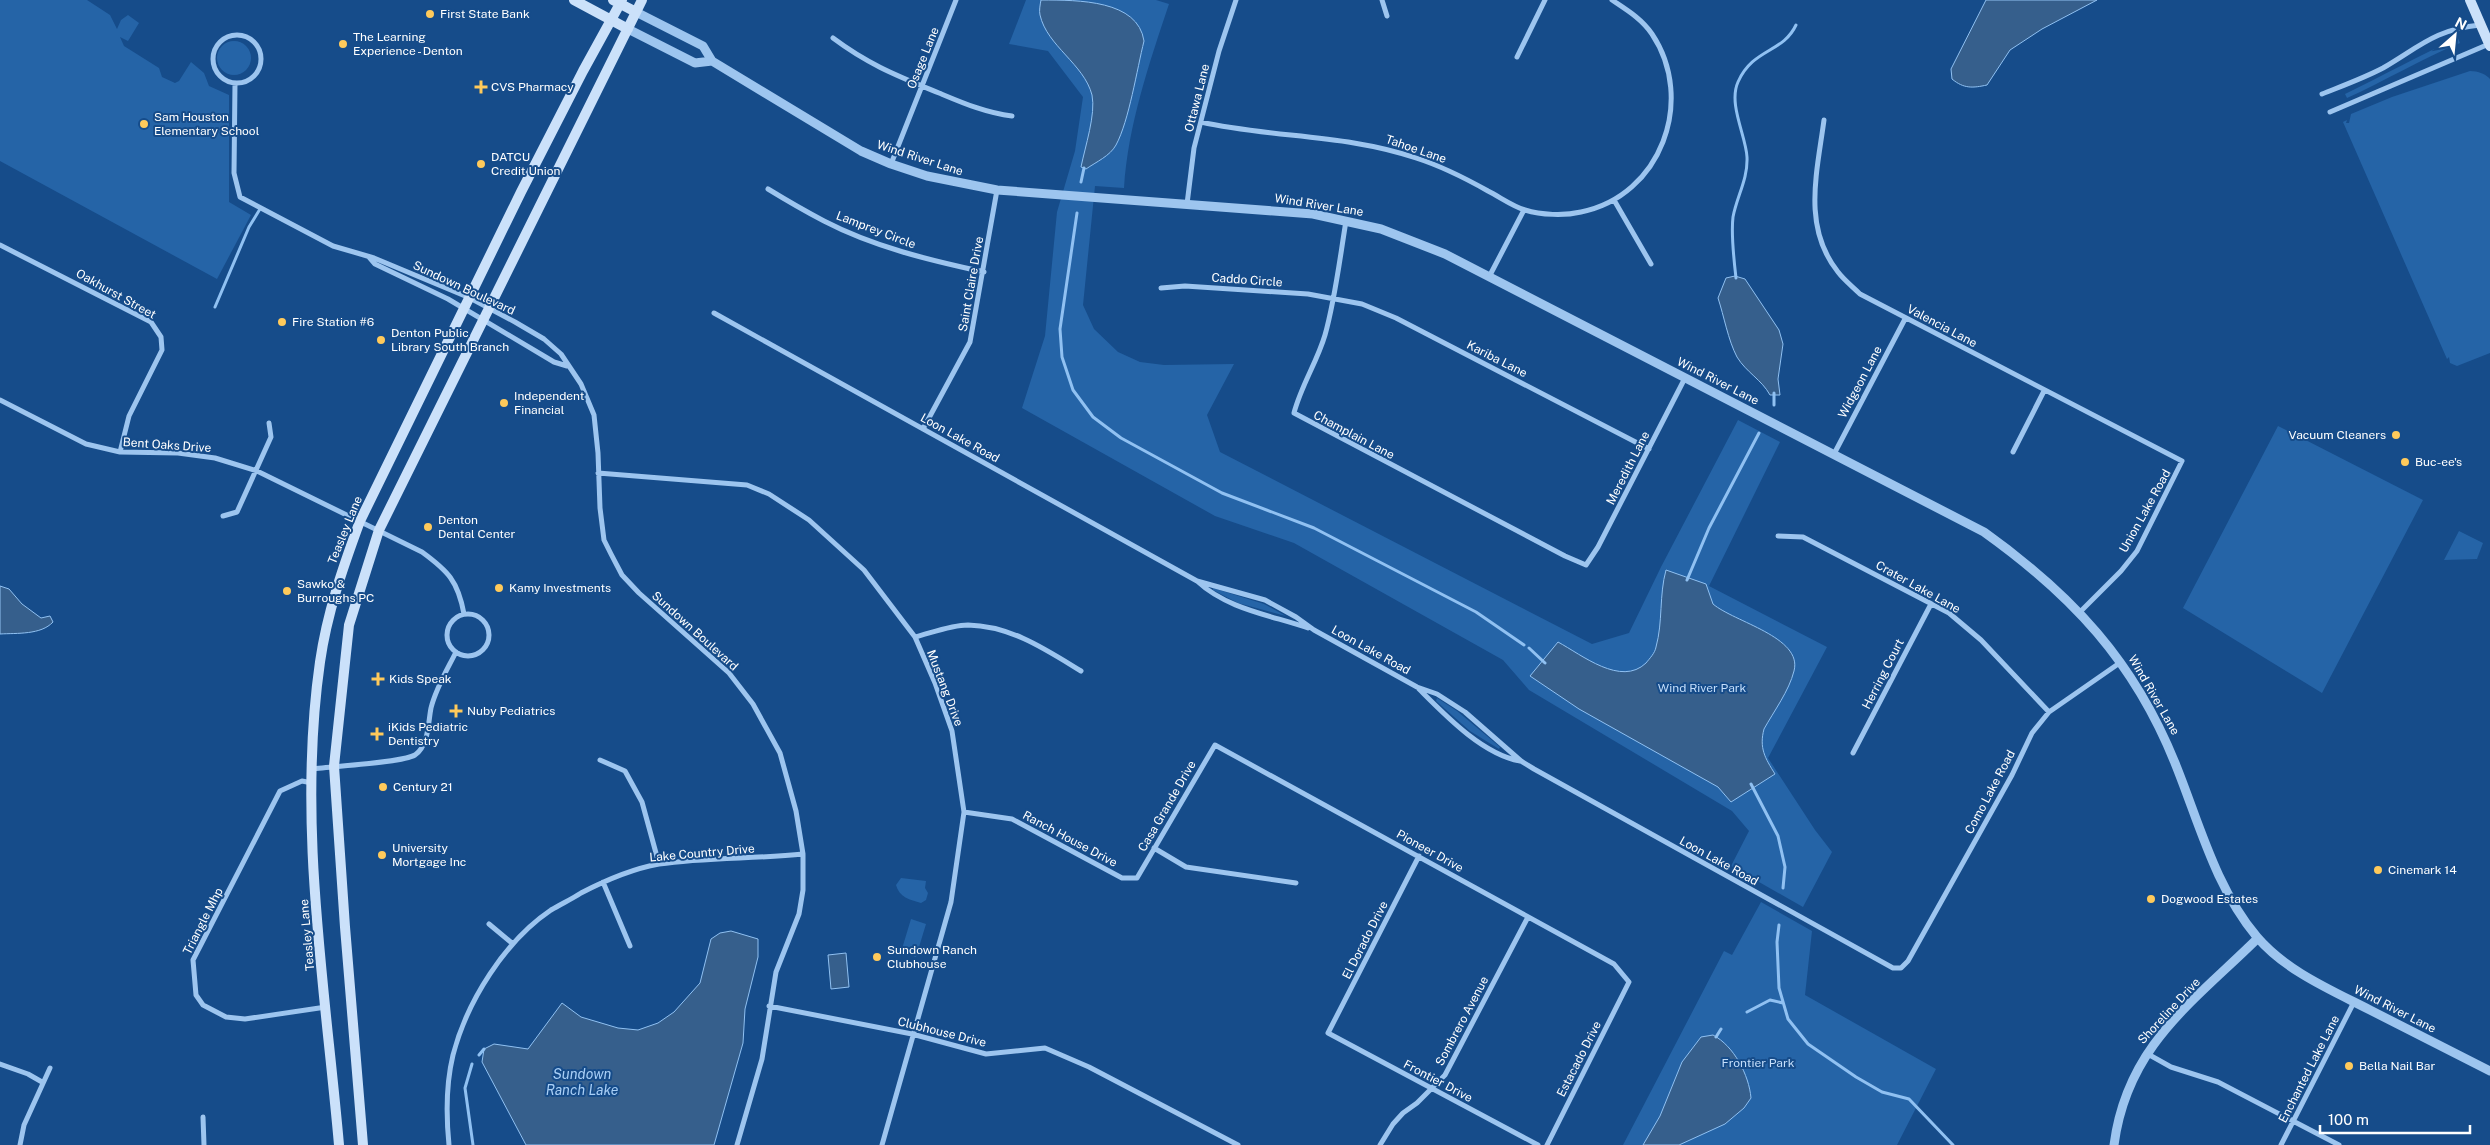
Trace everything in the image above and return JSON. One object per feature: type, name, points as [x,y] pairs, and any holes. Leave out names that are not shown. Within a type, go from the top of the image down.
[{"type":"main road","points":[[574,0],[628,29]]},
{"type":"main road","points":[[363,1145],[334,766],[349,625],[379,530],[642,0]]},
{"type":"main road","points":[[2470,0],[2486,23],[2490,44]]},
{"type":"main road","points":[[618,1],[636,12]]},
{"type":"main road","name":"Teasley Lane","points":[[340,1145],[314,875],[312,769],[314,718],[327,628],[340,577],[360,521],[582,71],[611,20],[618,1]]},
{"type":"street","name":"Osage Lane","points":[[890,164],[909,123],[956,0]]},
{"type":"street","name":"Ottawa Lane","points":[[1188,204],[1190,170],[1201,122],[1219,51],[1236,0]]},
{"type":"street","points":[[1382,0],[1387,16]]},
{"type":"street","points":[[1517,57],[1545,0]]},
{"type":"street","name":"Tahoe Lane","points":[[1201,122],[1235,130],[1327,138],[1376,146],[1417,158],[1457,174],[1524,210],[1562,214],[1579,213],[1614,200],[1628,191],[1654,160],[1668,127],[1672,89],[1661,52],[1651,33],[1634,14],[1612,0]]},
{"type":"street","name":"Wind River Lane","points":[[636,12],[702,46],[712,61],[835,136],[890,164],[967,186],[997,190],[1285,211],[1346,220],[1413,240],[1445,254],[1984,532],[2044,577],[2080,612],[2121,661],[2164,738],[2216,871],[2246,922],[2258,938],[2303,974],[2490,1071]]},
{"type":"street","points":[[2322,94],[2380,69],[2416,46],[2456,27],[2486,23]]},
{"type":"street","name":"Wind River Lane","points":[[628,29],[695,63],[712,61]]},
{"type":"street","points":[[238,34],[253,40],[261,53],[261,60],[256,74],[250,79],[235,83],[227,81],[215,69],[213,53],[222,39],[238,34]]},
{"type":"street","points":[[833,38],[856,56],[883,71],[991,114],[1012,116]]},
{"type":"street","points":[[2330,112],[2490,44]]},
{"type":"street","name":"Sundown Boulevard","points":[[235,83],[234,173],[240,197],[333,246],[368,256],[470,298],[544,339],[561,354],[567,366],[581,384],[594,415],[597,431],[598,473],[604,540],[622,575],[639,593],[729,673],[753,704],[780,753],[796,811],[802,854],[803,890],[799,914],[776,972],[769,1006],[768,1033],[737,1145]]},
{"type":"street","name":"Valencia Lane","points":[[1824,120],[1814,214],[1817,233],[1825,252],[1838,273],[1860,294],[2182,461]]},
{"type":"street","name":"Lamprey Circle","points":[[768,189],[825,221],[872,242],[924,259],[984,272]]},
{"type":"street","name":"Saint Claire Drive","points":[[923,430],[970,342],[984,272],[997,190]]},
{"type":"street","points":[[1614,200],[1651,264]]},
{"type":"street","points":[[1488,277],[1524,210]]},
{"type":"street","name":"Champlain Lane","points":[[1346,220],[1325,334],[1314,364],[1298,394],[1294,413],[1586,565]]},
{"type":"street","name":"Oakhurst Street","points":[[0,244],[151,322],[157,329],[161,336],[162,350],[129,416],[120,452]]},
{"type":"street","name":"Sundown Boulevard","points":[[368,256],[375,264],[483,319],[554,362],[567,366]]},
{"type":"street","name":"Caddo Circle","points":[[1161,288],[1185,286],[1332,297]]},
{"type":"street","name":"Kariba Lane","points":[[1332,297],[1362,304],[1396,318],[1649,449]]},
{"type":"street","name":"Loon Lake Road","points":[[714,313],[1197,581],[1265,600],[1296,617],[1314,630],[1417,687],[1437,694],[1465,712],[1521,761],[1883,965],[1901,968],[1908,961]]},
{"type":"street","name":"Widgeon Lane","points":[[1834,454],[1905,319]]},
{"type":"street","name":"Meredith Lane","points":[[1586,565],[1685,378]]},
{"type":"street","points":[[2013,452],[2044,391]]},
{"type":"street","name":"Bent Oaks Drive","points":[[0,400],[86,444],[120,452],[178,453],[215,458],[256,471],[422,552],[440,566],[460,590],[464,614]]},
{"type":"street","points":[[223,516],[237,512],[271,437],[268,423]]},
{"type":"street","name":"Union Lake Road","points":[[2080,612],[2121,571],[2137,551],[2182,461]]},
{"type":"street","name":"Mustang Drive","points":[[598,473],[747,485],[769,494],[809,520],[864,570],[915,637],[935,683],[952,731],[964,812],[951,902],[882,1145]]},
{"type":"street","name":"Crater Lake Lane","points":[[1778,536],[1803,537],[1931,604],[1964,625],[2049,712]]},
{"type":"street","name":"Loon Lake Road","points":[[1197,581],[1208,591],[1238,607],[1314,630]]},
{"type":"street","name":"Herring Court","points":[[1854,753],[1931,604]]},
{"type":"street","points":[[464,614],[480,618],[487,625],[489,632],[488,642],[478,653],[470,655],[456,652],[449,643],[448,628],[452,622],[464,614]]},
{"type":"street","points":[[915,637],[966,625],[1006,630],[1034,643],[1081,671]]},
{"type":"street","points":[[312,769],[401,760],[416,754],[426,737],[439,685],[456,652]]},
{"type":"street","name":"Como Lake Road","points":[[1908,961],[2012,775],[2032,733],[2049,712],[2121,661]]},
{"type":"street","name":"Loon Lake Road","points":[[1417,687],[1470,736],[1510,759],[1521,761]]},
{"type":"street","name":"Casa Grande Drive","points":[[1137,878],[1215,745]]},
{"type":"street","name":"Pioneer Drive","points":[[1215,745],[1614,964],[1629,982]]},
{"type":"street","points":[[600,760],[624,771],[633,786],[642,802],[659,864]]},
{"type":"street","name":"Triangle Mhp","points":[[312,783],[302,781],[280,791],[193,960],[196,995],[203,1005],[226,1017],[245,1020],[327,1007]]},
{"type":"street","name":"Ranch House Drive","points":[[964,812],[1012,819],[1122,878],[1137,878]]},
{"type":"street","points":[[1154,848],[1186,867],[1296,883]]},
{"type":"street","name":"Lake Country Drive","points":[[449,1145],[447,1106],[449,1080],[453,1056],[462,1028],[484,982],[513,944],[551,910],[603,882],[631,871],[659,864],[802,854]]},
{"type":"street","name":"El Dorado Drive","points":[[1328,1033],[1419,856]]},
{"type":"street","points":[[603,882],[630,946]]},
{"type":"street","name":"Sombrero Avenue","points":[[1380,1145],[1393,1124],[1444,1075],[1528,916]]},
{"type":"street","points":[[489,924],[513,944]]},
{"type":"street","name":"Shoreline Drive","points":[[2114,1145],[2123,1102],[2132,1076],[2146,1053],[2174,1020],[2258,938]]},
{"type":"street","name":"Estacado Drive","points":[[1547,1145],[1629,982]]},
{"type":"street","name":"Enchanted Lake Lane","points":[[2281,1145],[2354,1002]]},
{"type":"street","name":"Clubhouse Drive","points":[[769,1006],[912,1034],[986,1054],[1045,1048],[1089,1067],[1238,1145]]},
{"type":"street","name":"Frontier Drive","points":[[1328,1033],[1538,1145]]},
{"type":"street","points":[[2146,1053],[2172,1067],[2218,1082],[2339,1145]]},
{"type":"street","points":[[0,1064],[28,1074],[42,1082]]},
{"type":"street","points":[[20,1145],[24,1125],[50,1068]]},
{"type":"street","points":[[203,1116],[204,1145]]},
{"type":"green space","name":"Sam Houston Elementary School","points":[[0,0],[87,0],[110,15],[117,29],[121,20],[128,15],[139,23],[128,41],[120,37],[124,46],[159,68],[162,77],[175,83],[179,81],[191,62],[204,73],[209,86],[229,95],[229,202],[251,215],[217,279],[0,161]]},
{"type":"green space","name":"Wind River Park","points":[[1026,0],[1156,0],[1169,4],[1140,95],[1126,164],[1124,188],[1095,186],[1083,305],[1094,329],[1118,352],[1140,362],[1164,365],[1234,364],[1207,415],[1220,452],[1592,644],[1629,633],[1661,567],[1738,420],[1780,442],[1709,586],[1827,647],[1768,758],[1815,830],[1832,852],[1803,907],[1731,866],[1749,831],[1732,811],[1529,690],[1503,660],[1294,543],[1215,516],[1022,408],[1045,336],[1057,212],[1075,151],[1083,97],[1048,51],[1009,44]]},
{"type":"green space","points":[[2458,38],[2460,43],[2347,98],[2345,94]]},
{"type":"green space","points":[[234,41],[241,42],[246,46],[250,51],[250,65],[246,70],[241,74],[234,75],[227,74],[222,70],[218,65],[217,58],[218,51],[222,46],[227,42]]},
{"type":"green space","points":[[2470,71],[2482,73],[2490,79],[2490,353],[2457,366],[2450,363],[2449,357],[2447,359],[2343,122],[2347,120],[2346,123],[2349,123],[2351,114],[2392,97]]},
{"type":"green space","points":[[2278,426],[2423,500],[2322,693],[2183,608]]},
{"type":"green space","points":[[2459,531],[2483,543],[2477,559],[2444,560]]},
{"type":"green space","points":[[1213,588],[1264,604],[1286,616],[1238,603],[1213,590]]},
{"type":"green space","points":[[1437,698],[1457,711],[1500,747],[1499,749],[1470,731],[1436,701]]},
{"type":"green space","points":[[901,878],[926,881],[925,888],[928,893],[926,900],[921,903],[902,895],[896,885]]},
{"type":"green space","name":"Frontier Park","points":[[1761,902],[1812,931],[1805,995],[1936,1069],[1897,1145],[1623,1145],[1724,951],[1732,955]]},
{"type":"green space","points":[[911,919],[926,924],[916,957],[901,952]]},
{"type":"water","points":[[1041,0],[1089,2],[1119,10],[1131,17],[1139,27],[1144,41],[1129,109],[1121,135],[1110,152],[1086,169],[1081,167],[1093,111],[1092,95],[1088,84],[1074,64],[1057,46],[1044,26],[1040,13]]},
{"type":"water","points":[[1986,0],[2097,0],[2042,29],[2010,50],[1987,85],[1965,86],[1952,79],[1951,69]]},
{"type":"water","points":[[1735,276],[1745,279],[1779,330],[1783,344],[1778,379],[1780,395],[1770,395],[1737,357],[1731,343],[1718,298],[1726,278]]},
{"type":"water","points":[[1666,570],[1706,584],[1713,604],[1778,640],[1788,649],[1794,659],[1792,678],[1764,729],[1762,742],[1764,753],[1775,774],[1731,802],[1718,787],[1579,709],[1530,676],[1558,642],[1590,661],[1613,670],[1625,672],[1636,670],[1646,663],[1655,651],[1658,638],[1662,589]]},
{"type":"water","points":[[0,586],[9,589],[22,604],[41,618],[50,616],[53,622],[35,631],[0,634]]},
{"type":"water","name":"Sundown Ranch Lake","points":[[731,931],[758,939],[758,957],[745,1009],[743,1043],[714,1145],[526,1145],[482,1062],[484,1049],[494,1044],[528,1049],[562,1003],[581,1017],[618,1028],[638,1030],[658,1023],[674,1012],[700,983],[711,939],[720,933]]},
{"type":"water","points":[[846,953],[849,987],[831,989],[828,955]]},
{"type":"water","points":[[1713,1035],[1728,1046],[1739,1062],[1750,1089],[1751,1098],[1744,1108],[1725,1124],[1679,1145],[1643,1145],[1660,1116],[1682,1062],[1701,1037]]},
{"type":"waterway","points":[[1736,278],[1732,224],[1746,173],[1747,157],[1736,110],[1735,91],[1744,71],[1760,56],[1784,41],[1796,25]]},
{"type":"waterway","points":[[1081,182],[1084,168]]},
{"type":"waterway","points":[[215,307],[249,227],[260,209]]},
{"type":"waterway","points":[[1077,213],[1060,329],[1062,357],[1073,390],[1093,417],[1121,438],[1222,493],[1314,528],[1476,612],[1524,645]]},
{"type":"waterway","points":[[1774,393],[1774,405]]},
{"type":"waterway","points":[[1687,580],[1709,528],[1759,433]]},
{"type":"waterway","points":[[1529,648],[1545,663]]},
{"type":"waterway","points":[[1751,784],[1778,836],[1785,867],[1783,888]]},
{"type":"waterway","points":[[1779,925],[1777,942],[1779,988],[1788,1019],[1808,1044],[1856,1077],[1882,1092],[1909,1099],[1953,1145]]},
{"type":"waterway","points":[[1747,1012],[1770,1000],[1783,1003]]},
{"type":"waterway","points":[[1716,1037],[1721,1029]]},
{"type":"waterway","points":[[479,1055],[484,1049]]},
{"type":"waterway","points":[[472,1064],[465,1088],[473,1145]]},
{"type":"place","name":"First State Bank","points":[[430,14]]},
{"type":"place","name":"The Learning Experience - Denton","points":[[343,44]]},
{"type":"place","name":"CVS Pharmacy","points":[[481,87]]},
{"type":"place","name":"Sam Houston Elementary School","points":[[144,124]]},
{"type":"place","name":"DATCU Credit Union","points":[[481,164]]},
{"type":"place","name":"Fire Station #6","points":[[282,322]]},
{"type":"place","name":"Denton Public Library South Branch","points":[[381,340]]},
{"type":"place","name":"Independent Financial","points":[[504,403]]},
{"type":"place","name":"Vacuum Cleaners","points":[[2396,435]]},
{"type":"place","name":"Buc-ee's","points":[[2405,462]]},
{"type":"place","name":"Denton Dental Center","points":[[428,527]]},
{"type":"place","name":"Kamy Investments","points":[[499,588]]},
{"type":"place","name":"Sawko & Burroughs PC","points":[[287,591]]},
{"type":"place","name":"Kids Speak","points":[[378,679]]},
{"type":"place","name":"Nuby Pediatrics","points":[[456,711]]},
{"type":"place","name":"iKids Pediatric Dentistry","points":[[377,734]]},
{"type":"place","name":"Century 21","points":[[383,787]]},
{"type":"place","name":"University Mortgage Inc","points":[[382,855]]},
{"type":"place","name":"Cinemark 14","points":[[2378,870]]},
{"type":"place","name":"Dogwood Estates","points":[[2151,899]]},
{"type":"place","name":"Sundown Ranch Clubhouse","points":[[877,957]]},
{"type":"place","name":"Bella Nail Bar","points":[[2349,1066]]}]
